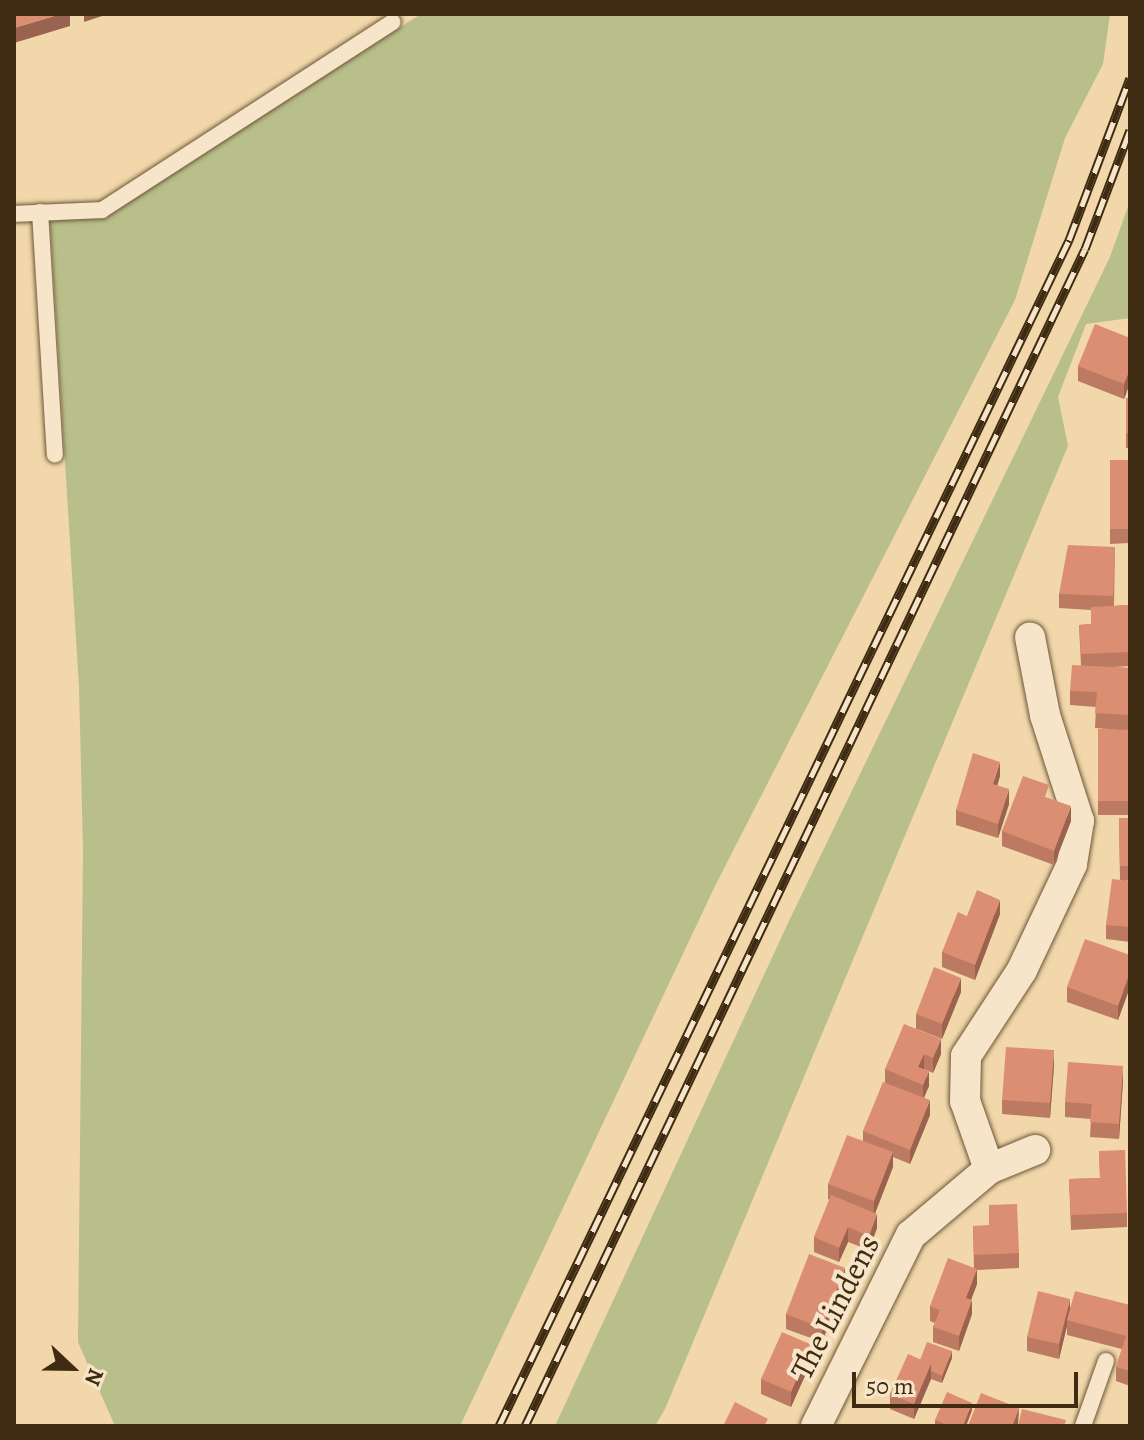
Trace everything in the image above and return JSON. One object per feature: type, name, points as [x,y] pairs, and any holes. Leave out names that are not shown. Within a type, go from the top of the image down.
[{"type":"street","points":[[989,1169],[965,1101],[966,1056],[1022,970],[1072,864],[1079,821],[1045,715],[1030,637]]},
{"type":"street","name":"The Lindens","points":[[824,1423],[911,1235],[989,1169],[1035,1150]]},
{"type":"lane","points":[[14,214],[102,210],[393,22]]},
{"type":"lane","points":[[40,212],[55,455]]},
{"type":"lane","points":[[1083,1426],[1106,1361]]},
{"type":"green space","points":[[421,14],[1110,14],[1103,64],[1065,138],[1015,300],[715,886],[460,1426],[115,1426],[78,1342],[83,849],[79,687],[50,221],[105,215]]},
{"type":"green space","points":[[1130,201],[1130,318],[1086,324],[1058,397],[1068,446],[665,1409],[655,1426],[555,1426],[788,923],[1110,257]]},
{"type":"building","points":[[14,14],[61,14],[14,28]]},
{"type":"building","points":[[1095,324],[1130,338],[1130,369],[1124,384],[1078,366]]},
{"type":"building","points":[[1126,398],[1130,398],[1130,433],[1126,433]]},
{"type":"building","points":[[1110,460],[1130,460],[1130,529],[1110,529]]},
{"type":"building","points":[[1068,545],[1115,547],[1113,596],[1059,594]]},
{"type":"building","points":[[1130,605],[1130,652],[1081,654],[1079,625],[1091,624],[1091,607]]},
{"type":"building","points":[[1072,665],[1130,668],[1128,715],[1095,713],[1097,692],[1070,691]]},
{"type":"building","points":[[1098,729],[1130,730],[1130,801],[1098,801]]},
{"type":"building","points":[[973,753],[1000,762],[993,784],[1009,789],[998,824],[956,810]]},
{"type":"building","points":[[1023,776],[1049,785],[1045,797],[1071,806],[1054,851],[1002,831]]},
{"type":"building","points":[[1119,818],[1130,818],[1130,866],[1120,866]]},
{"type":"building","points":[[1112,879],[1130,881],[1130,927],[1106,925]]},
{"type":"building","points":[[977,890],[1000,900],[975,965],[942,952],[958,912],[967,916]]},
{"type":"building","points":[[1085,939],[1130,955],[1130,972],[1118,1006],[1067,987]]},
{"type":"building","points":[[934,967],[961,978],[942,1024],[916,1014]]},
{"type":"building","points":[[904,1024],[941,1039],[933,1058],[924,1054],[918,1067],[929,1071],[923,1085],[885,1069]]},
{"type":"building","points":[[1006,1047],[1054,1050],[1050,1103],[1002,1100]]},
{"type":"building","points":[[1068,1062],[1123,1066],[1119,1124],[1090,1122],[1092,1104],[1065,1102]]},
{"type":"building","points":[[883,1082],[930,1100],[910,1150],[863,1131]]},
{"type":"building","points":[[847,1135],[893,1152],[874,1201],[828,1184]]},
{"type":"building","points":[[1125,1150],[1127,1213],[1071,1215],[1069,1179],[1100,1178],[1099,1151]]},
{"type":"building","points":[[831,1195],[877,1214],[869,1236],[848,1227],[839,1248],[814,1237]]},
{"type":"building","points":[[1017,1204],[1019,1253],[974,1255],[973,1226],[989,1225],[989,1205]]},
{"type":"building","points":[[809,1254],[845,1268],[822,1328],[786,1314]]},
{"type":"building","points":[[948,1258],[977,1269],[966,1298],[972,1300],[959,1336],[933,1327],[940,1310],[930,1306]]},
{"type":"building","points":[[1038,1291],[1070,1299],[1059,1344],[1027,1337]]},
{"type":"building","points":[[1075,1291],[1130,1305],[1130,1371],[1116,1367],[1126,1336],[1067,1320]]},
{"type":"building","points":[[782,1332],[812,1345],[791,1392],[761,1379]]},
{"type":"building","points":[[927,1342],[952,1351],[942,1376],[931,1371],[931,1364],[920,1360]]},
{"type":"building","points":[[908,1354],[931,1364],[914,1404],[890,1394]]},
{"type":"building","points":[[947,1392],[972,1403],[963,1426],[950,1426],[935,1420]]},
{"type":"building","points":[[981,1393],[1019,1408],[1012,1426],[968,1426]]},
{"type":"building","points":[[735,1402],[768,1419],[764,1426],[723,1426]]},
{"type":"building","points":[[1022,1409],[1066,1420],[1064,1426],[1018,1426]]},
{"type":"railway","points":[[499,1426],[1069,240],[1130,78]]},
{"type":"railway","points":[[525,1426],[1085,249],[1130,130]]}]
